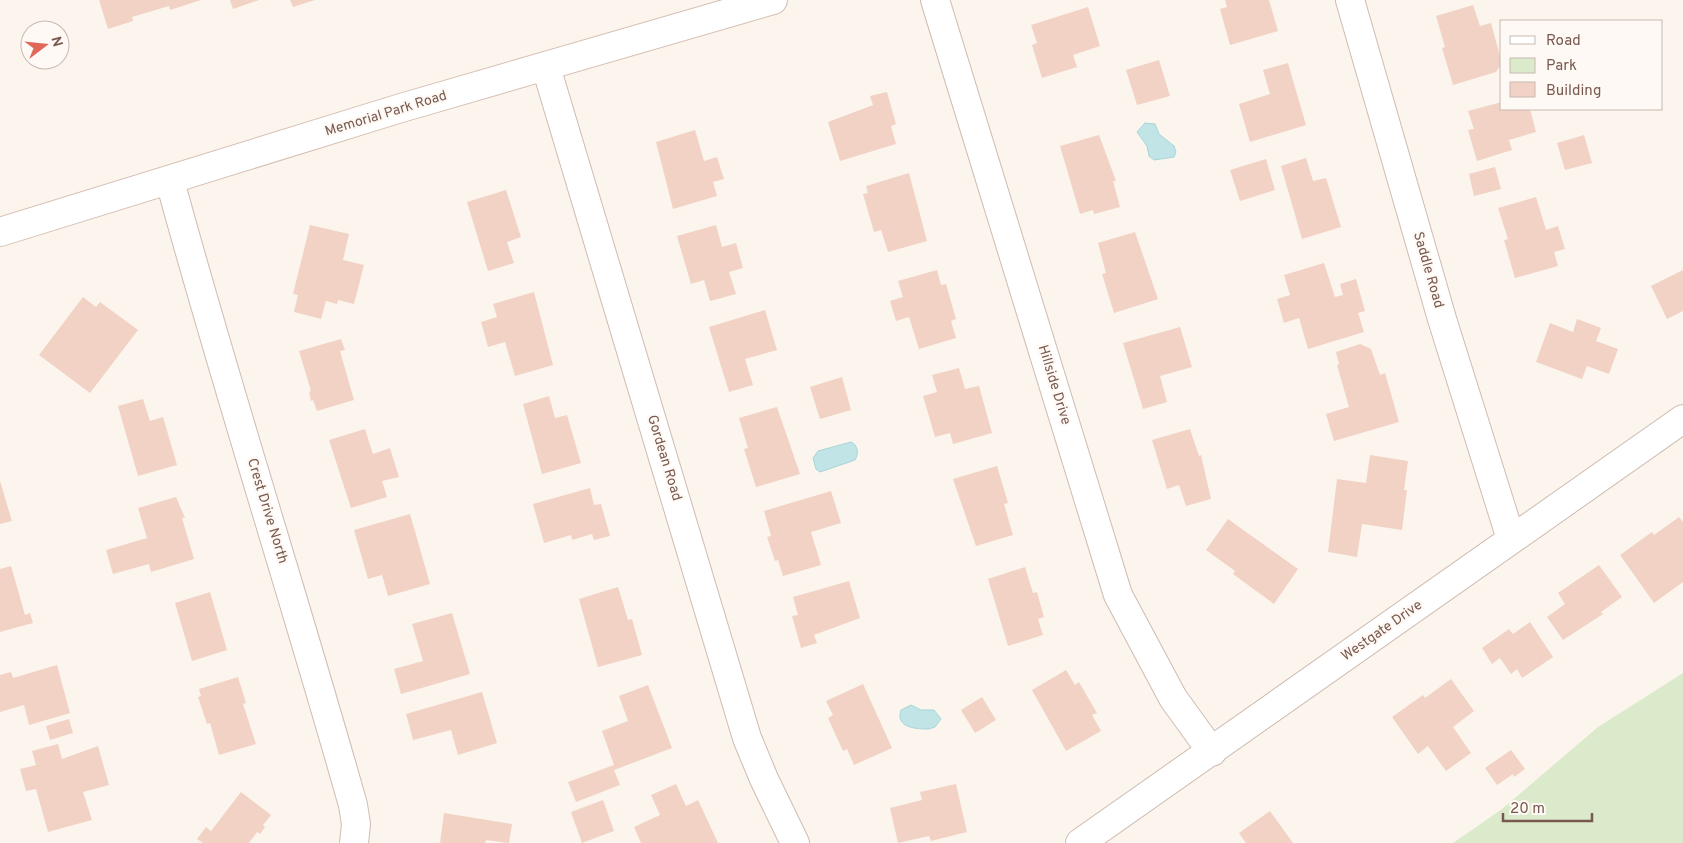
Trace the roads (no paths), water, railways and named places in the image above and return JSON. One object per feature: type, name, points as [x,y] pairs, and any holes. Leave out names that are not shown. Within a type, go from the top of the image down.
[{"type":"street","name":"Memorial Park Road","points":[[0,232],[411,106],[773,0]]},
{"type":"street","name":"Hillside Drive","points":[[935,0],[1118,595],[1173,698],[1212,752]]},
{"type":"street","name":"Saddle Road","points":[[1350,0],[1442,319],[1511,539]]},
{"type":"street","name":"Gordean Road","points":[[546,67],[747,738],[764,779],[795,843]]},
{"type":"street","name":"Crest Drive North","points":[[170,180],[214,338],[318,678],[354,805],[356,824],[354,843]]},
{"type":"street","name":"Westgate Drive","points":[[1080,843],[1683,419]]},
{"type":"water","points":[[1145,123],[1155,124],[1159,134],[1174,146],[1176,152],[1174,157],[1154,160],[1149,156],[1147,146],[1137,132]]},
{"type":"water","points":[[851,442],[857,450],[855,460],[820,472],[816,469],[813,458],[818,451]]},
{"type":"water","points":[[911,705],[921,710],[934,710],[941,719],[935,727],[929,729],[918,729],[908,726],[901,721],[900,716],[901,710]]}]
